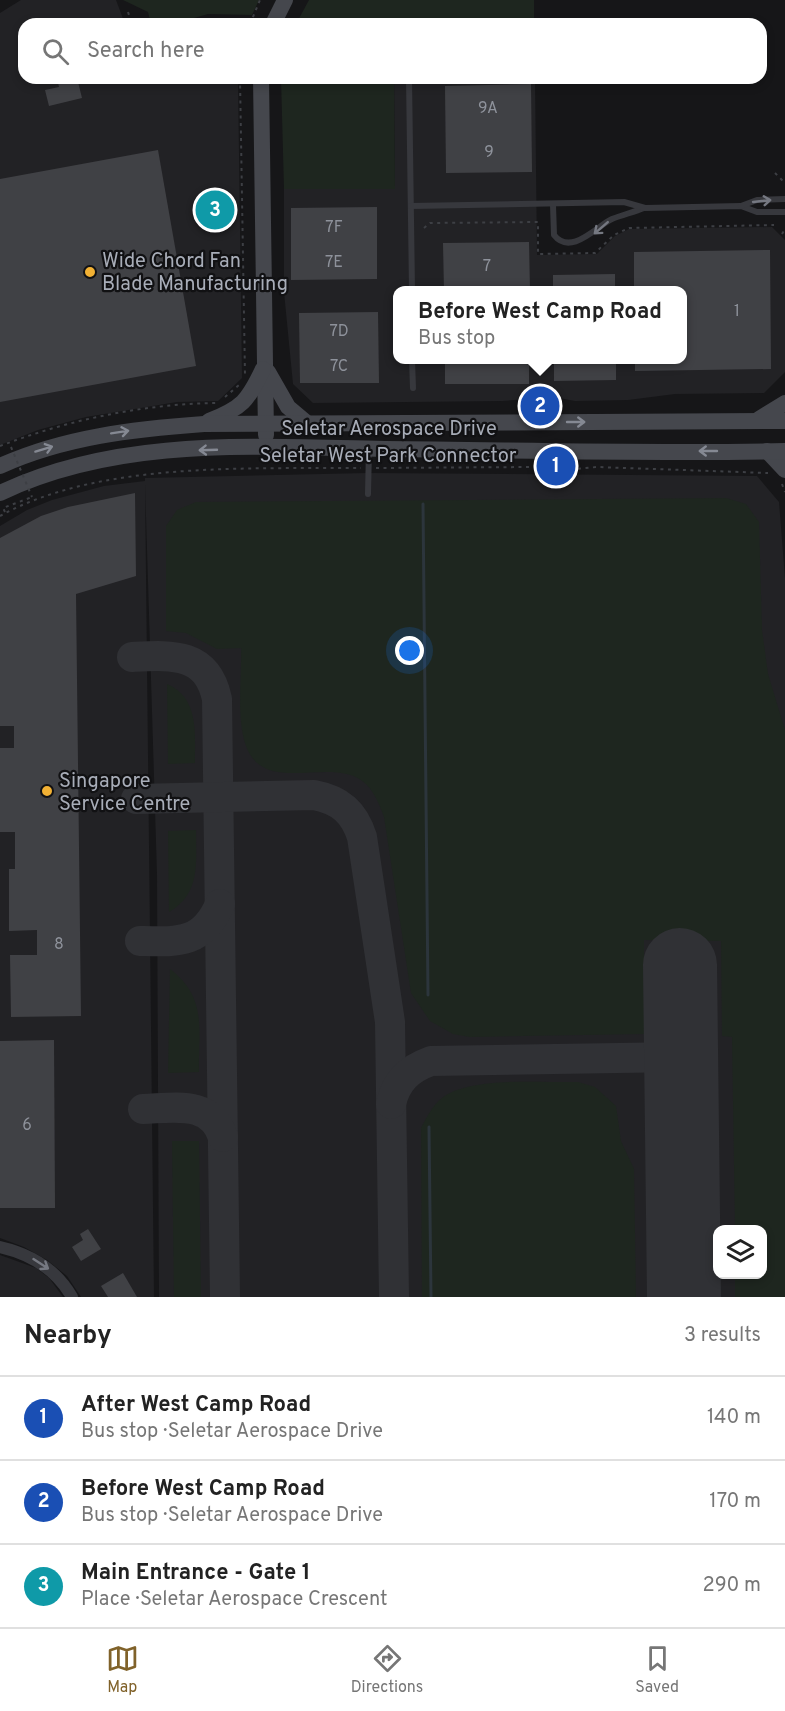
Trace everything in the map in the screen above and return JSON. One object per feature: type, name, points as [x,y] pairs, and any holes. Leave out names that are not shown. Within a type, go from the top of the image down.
[{"type":"street","points":[[276,18],[285,0]]},
{"type":"street","points":[[261,84],[266,448]]},
{"type":"street","points":[[265,366],[288,407],[307,423]]},
{"type":"street","points":[[204,424],[242,406],[251,396],[265,366]]},
{"type":"street","points":[[755,421],[785,404]]},
{"type":"street","name":"Seletar Aerospace Drive","points":[[0,466],[23,456],[90,437],[149,428],[204,424],[785,421]]},
{"type":"street","name":"Seletar Aerospace Drive","points":[[0,493],[52,472],[134,453],[266,448],[785,451]]},
{"type":"street","points":[[767,451],[780,476]]},
{"type":"street","points":[[0,1246],[37,1260],[52,1271],[72,1297]]},
{"type":"lane","points":[[409,84],[412,286]]},
{"type":"lane","points":[[741,207],[757,200],[785,199]]},
{"type":"lane","points":[[411,206],[624,202],[645,208],[741,207],[757,212],[785,212]]},
{"type":"lane","points":[[553,205],[554,235],[561,241],[582,240],[614,218],[645,208]]},
{"type":"lane","points":[[412,364],[413,388]]},
{"type":"lane","points":[[368,494],[369,448]]},
{"type":"path","points":[[252,18],[260,0]]},
{"type":"path","points":[[128,12],[130,18]]},
{"type":"path","points":[[0,446],[32,433],[85,420],[177,404],[217,403],[243,380],[240,84]]},
{"type":"path","points":[[775,173],[785,183]]},
{"type":"path","points":[[424,228],[430,223],[538,222],[538,254],[595,252],[614,235],[630,228],[774,225]]},
{"type":"path","points":[[782,234],[785,229]]},
{"type":"path","points":[[5,513],[3,508],[32,497],[11,447]]},
{"type":"path","name":"Seletar West Park Connector","points":[[0,516],[69,487],[143,475],[368,468],[531,467],[564,471],[609,467],[763,471],[780,476]]},
{"type":"path","points":[[780,476],[785,492]]},
{"type":"shaded area","points":[[21,0],[116,0],[123,18],[18,18],[18,84],[238,84],[242,378],[218,401],[177,402],[86,417],[38,430],[0,445],[0,13]]},
{"type":"shaded area","points":[[123,0],[259,0],[252,15],[208,14],[194,18],[150,18],[148,12]]},
{"type":"shaded area","points":[[309,0],[534,0],[534,18],[299,18]]},
{"type":"shaded area","points":[[281,84],[394,84],[395,189],[284,189]]},
{"type":"shaded area","points":[[394,84],[535,84],[537,255],[597,254],[615,236],[629,229],[772,227],[785,240],[785,372],[764,393],[675,394],[628,400],[575,401],[554,397],[502,401],[313,403],[293,384],[284,292],[284,189],[395,189]]},
{"type":"shaded area","points":[[368,473],[757,476],[779,502],[785,578],[785,1297],[159,1297],[157,874],[145,484],[154,1297],[81,1297],[67,1276],[47,1260],[24,1247],[0,1238],[0,526],[27,510],[52,500],[104,486],[145,481],[145,478]]},
{"type":"shaded area","points":[[726,498],[746,504],[759,522],[762,630],[768,674],[785,730],[785,1297],[735,1297],[735,1279],[767,1279],[767,1225],[735,1225],[732,1037],[722,1036],[721,941],[644,940],[644,1034],[470,1037],[453,1034],[430,1021],[411,993],[384,817],[372,791],[366,784],[352,776],[336,772],[284,773],[268,770],[255,761],[246,746],[241,723],[241,648],[217,649],[186,633],[166,631],[166,526],[177,510],[196,502]]},
{"type":"shaded area","points":[[167,684],[185,698],[190,707],[195,729],[195,763],[168,764]]},
{"type":"shaded area","points":[[196,830],[196,865],[192,887],[179,905],[169,912],[168,831]]},
{"type":"shaded area","points":[[170,969],[182,980],[196,1003],[199,1029],[199,1072],[168,1073]]},
{"type":"shaded area","points":[[507,1082],[578,1082],[595,1087],[616,1106],[621,1141],[634,1169],[636,1297],[422,1297],[421,1128],[433,1108],[442,1098],[470,1086]]},
{"type":"shaded area","points":[[172,1141],[199,1141],[201,1297],[174,1297]]},
{"type":"shaded area","points":[[0,1255],[36,1268],[49,1278],[63,1297],[0,1297]]},
{"type":"building","points":[[58,84],[78,84],[82,98],[49,106],[45,90],[59,87]]},
{"type":"building","points":[[531,84],[532,172],[446,173],[445,86]]},
{"type":"building","name":"Wide Chord Fan Blade Manufacturing","points":[[158,150],[196,366],[0,402],[0,179]]},
{"type":"building","points":[[220,202],[233,207],[223,216],[202,220],[199,206]]},
{"type":"building","points":[[377,207],[377,279],[291,280],[291,208]]},
{"type":"building","points":[[529,242],[530,286],[444,286],[443,243]]},
{"type":"building","points":[[770,250],[771,369],[635,371],[635,364],[687,364],[687,286],[634,286],[634,252]]},
{"type":"building","points":[[615,274],[615,286],[553,286],[553,275]]},
{"type":"building","points":[[378,312],[379,383],[300,383],[299,313]]},
{"type":"building","points":[[445,364],[529,364],[529,384],[445,384]]},
{"type":"building","points":[[554,364],[616,364],[616,380],[554,381]]},
{"type":"building","points":[[135,493],[136,576],[76,594],[81,1016],[11,1017],[10,955],[37,955],[37,930],[9,931],[9,869],[15,869],[15,832],[0,832],[0,748],[14,748],[14,726],[0,726],[0,538],[41,516],[68,507]]},
{"type":"building","points":[[54,1040],[55,1208],[0,1208],[0,1041]]},
{"type":"building","points":[[88,1229],[101,1249],[81,1261],[72,1247],[83,1240],[80,1234]]},
{"type":"building","points":[[123,1273],[137,1297],[108,1297],[101,1286]]},
{"type":"waterway","points":[[423,504],[428,995]]},
{"type":"waterway","points":[[429,1127],[431,1297]]},
{"type":"taxiway","points":[[132,657],[161,656],[186,660],[205,672],[217,699],[225,1297]]},
{"type":"taxiway","points":[[136,799],[314,795],[331,800],[345,808],[359,828],[390,1022],[394,1297]]},
{"type":"taxiway","points":[[140,941],[178,940],[197,934],[206,927],[220,904]]},
{"type":"taxiway","points":[[391,1104],[400,1082],[410,1072],[431,1061],[681,1057]]},
{"type":"taxiway","points":[[143,1109],[179,1108],[201,1112],[210,1117],[223,1137]]},
{"type":"runway","points":[[680,965],[684,1297]]},
{"type":"place","name":"Main Entrance - Gate 1","points":[[215,210]]},
{"type":"place","name":"Wide Chord Fan Blade Manufacturing","points":[[90,272]]},
{"type":"place","name":"Before West Camp Road","points":[[540,406]]},
{"type":"place","name":"After West Camp Road","points":[[556,466]]},
{"type":"place","name":"Singapore Service Centre","points":[[47,791]]}]
